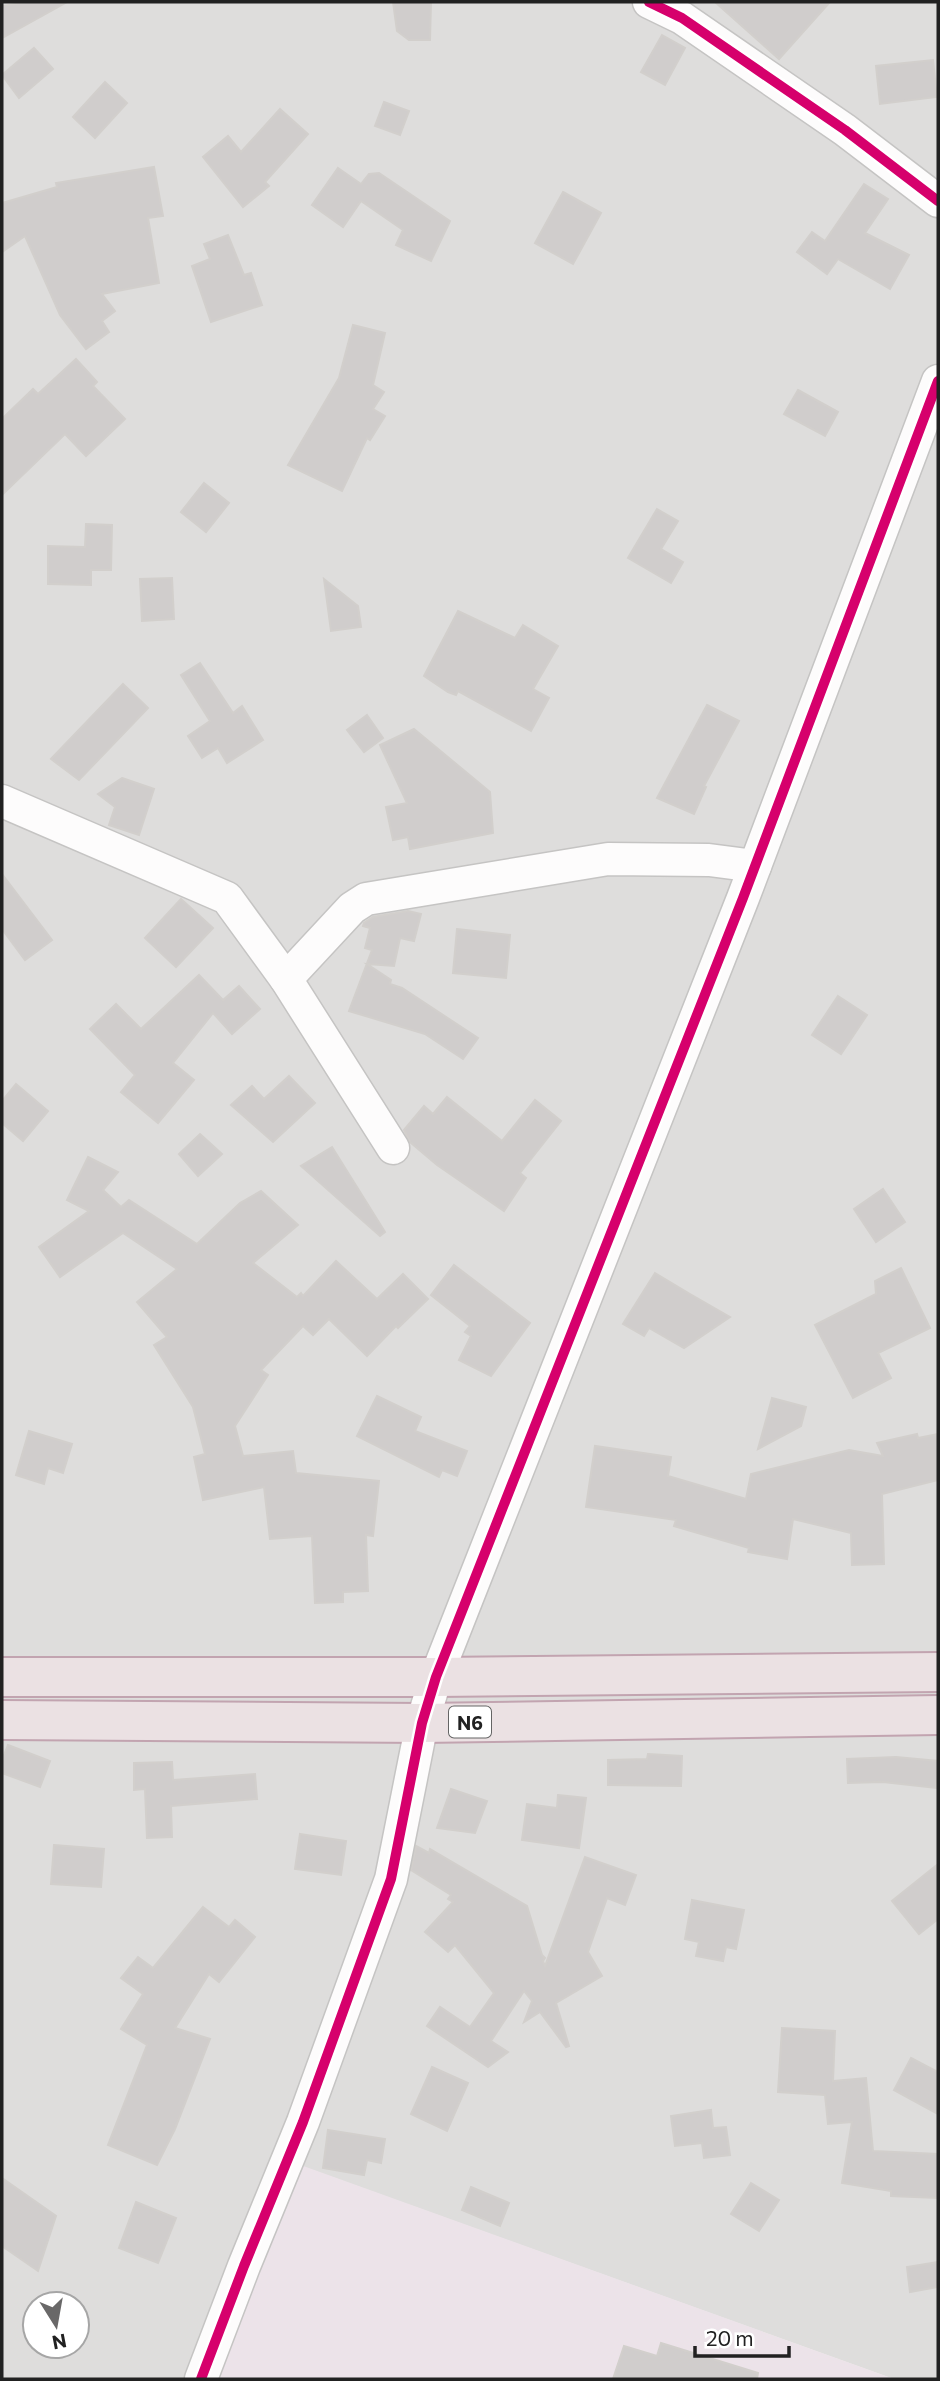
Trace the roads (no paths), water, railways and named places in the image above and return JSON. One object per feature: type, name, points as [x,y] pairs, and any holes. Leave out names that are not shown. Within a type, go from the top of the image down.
[{"type":"highway","name":"N6","points":[[2,1677],[938,1672]]},
{"type":"highway","name":"N6","points":[[2,1720],[422,1723],[938,1715]]},
{"type":"street","points":[[649,2],[682,18],[845,130],[938,201]]},
{"type":"street","points":[[201,2379],[303,2122],[391,1879],[422,1723],[436,1676],[755,866],[938,382]]},
{"type":"street","points":[[2,801],[227,898],[286,979],[393,1148]]},
{"type":"street","points":[[286,979],[352,908],[366,899],[608,859],[709,860],[755,866]]}]
